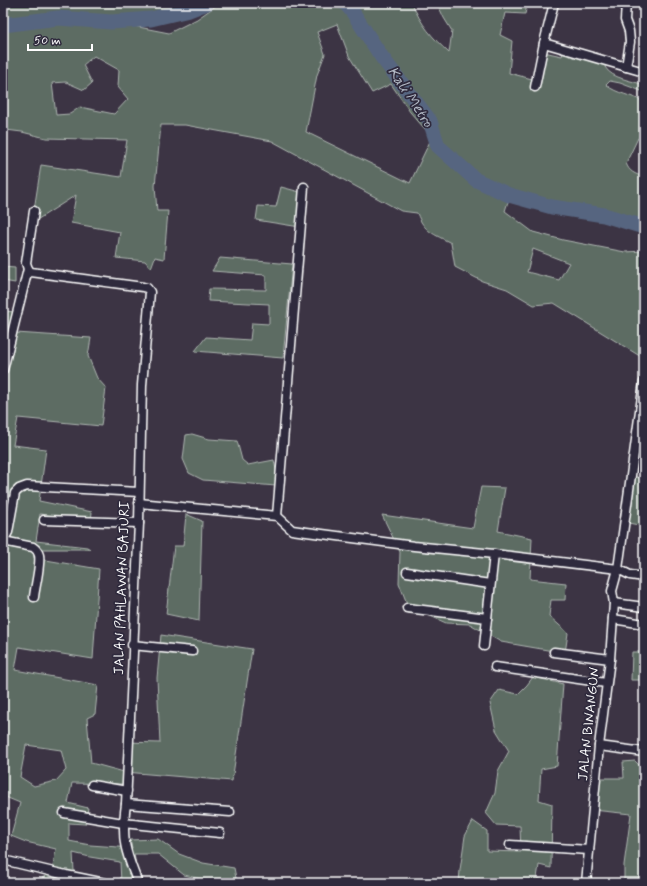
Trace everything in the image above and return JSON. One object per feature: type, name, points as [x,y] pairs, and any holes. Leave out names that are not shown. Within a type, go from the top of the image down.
[{"type":"street","points":[[535,87],[554,3]]},
{"type":"street","points":[[626,3],[625,20],[629,31],[630,42],[626,67]]},
{"type":"street","points":[[544,43],[644,72]]},
{"type":"street","points":[[277,516],[304,187]]},
{"type":"street","points":[[3,370],[28,269],[26,263],[34,211]]},
{"type":"street","name":"JALAN PAHLAWAN BAJURI","points":[[28,269],[31,272],[143,287],[147,288],[150,292],[142,385],[139,502],[127,792],[123,823],[123,836],[126,850],[138,883]]},
{"type":"street","name":"JALAN BINANGUN","points":[[586,883],[599,746],[610,659],[614,603],[612,591],[618,569],[644,382]]},
{"type":"street","points":[[34,597],[39,561],[39,554],[37,550],[33,547],[3,541],[8,532],[15,493],[19,489],[27,486],[139,492]]},
{"type":"street","points":[[139,502],[277,516],[292,530],[414,546],[618,569],[630,575],[644,577]]},
{"type":"street","points":[[44,520],[138,523]]},
{"type":"street","points":[[484,646],[494,554]]},
{"type":"street","points":[[407,572],[490,584]]},
{"type":"street","points":[[614,603],[644,607]]},
{"type":"street","points":[[407,608],[487,618]]},
{"type":"street","points":[[613,619],[644,624]]},
{"type":"street","points":[[132,645],[192,651]]},
{"type":"street","points":[[554,652],[610,659]]},
{"type":"street","points":[[495,667],[606,683]]},
{"type":"street","points":[[599,746],[644,752]]},
{"type":"street","points":[[92,785],[127,792]]},
{"type":"street","points":[[126,804],[230,812]]},
{"type":"street","points":[[64,813],[123,823],[220,833]]},
{"type":"street","points":[[510,845],[589,850]]},
{"type":"street","points":[[3,860],[106,883]]},
{"type":"green space","points":[[3,3],[207,3],[189,10],[151,19],[113,22],[169,33],[197,19],[220,3],[412,3],[419,18],[437,42],[449,53],[452,31],[437,3],[523,3],[527,5],[525,14],[505,13],[500,35],[512,41],[509,73],[532,79],[539,51],[562,56],[564,50],[608,59],[605,67],[612,74],[622,79],[644,85],[644,92],[610,81],[606,85],[644,102],[644,138],[638,138],[626,163],[629,169],[644,177],[644,227],[604,215],[552,207],[510,195],[505,211],[533,232],[563,240],[625,252],[644,251],[644,387],[641,386],[643,358],[554,303],[534,305],[507,289],[482,281],[455,267],[451,243],[430,232],[423,224],[417,213],[401,211],[272,141],[185,125],[161,125],[155,186],[157,211],[168,211],[164,259],[155,257],[151,268],[145,261],[116,258],[120,232],[71,223],[76,195],[32,223],[41,165],[121,177],[127,140],[46,138],[6,130],[3,114]],"holes":[[[337,24],[349,56],[372,93],[391,84],[410,112],[432,137],[410,183],[306,132],[317,75],[325,54],[317,32]],[[94,56],[119,70],[118,87],[128,99],[114,114],[80,107],[70,114],[56,115],[52,83],[66,82],[84,90],[92,83],[83,65]],[[533,249],[569,263],[559,280],[527,272]]]},
{"type":"green space","points":[[281,187],[304,193],[300,227],[256,220],[258,206],[276,207]]},
{"type":"green space","points":[[220,258],[292,264],[283,358],[195,351],[206,337],[250,340],[252,323],[269,324],[269,304],[208,301],[209,289],[266,290],[266,275],[212,271]]},
{"type":"green space","points":[[3,267],[15,268],[15,283],[3,281]]},
{"type":"green space","points":[[3,311],[16,312],[16,333],[91,338],[88,356],[97,378],[106,388],[101,426],[18,418],[13,445],[46,449],[39,501],[92,512],[91,522],[40,514],[36,541],[87,547],[90,549],[33,549],[34,558],[99,569],[93,659],[19,647],[15,670],[98,685],[95,714],[87,718],[91,763],[124,772],[126,742],[160,743],[157,678],[161,635],[252,649],[232,781],[125,772],[124,784],[72,783],[68,803],[88,808],[85,824],[69,823],[69,841],[90,845],[132,848],[130,840],[158,839],[179,854],[203,863],[234,868],[237,883],[210,883],[210,881],[184,875],[158,854],[134,854],[139,883],[121,883],[120,862],[73,853],[74,871],[85,879],[103,883],[34,883],[52,872],[56,849],[26,842],[11,836],[20,803],[3,796]],"holes":[[[26,745],[61,750],[66,770],[56,781],[34,786],[20,777]]]},
{"type":"green space","points":[[637,412],[644,413],[644,455],[634,454]]},
{"type":"green space","points":[[192,434],[209,439],[237,441],[242,460],[248,465],[274,460],[278,480],[276,486],[203,480],[189,473],[183,459],[186,435]]},
{"type":"green space","points":[[629,475],[644,479],[644,526],[623,522]]},
{"type":"green space","points":[[481,487],[505,488],[498,531],[532,538],[530,579],[566,583],[565,600],[551,600],[549,616],[568,633],[565,653],[501,642],[470,624],[446,623],[408,606],[399,583],[400,552],[382,515],[473,528]]},
{"type":"green space","points":[[186,514],[202,521],[199,621],[166,614],[174,546],[183,546]]},
{"type":"green space","points":[[632,652],[644,652],[644,680],[631,680]]},
{"type":"green space","points":[[533,677],[563,684],[557,766],[541,769],[539,800],[552,804],[551,868],[539,865],[537,878],[554,883],[459,883],[465,836],[473,821],[487,831],[487,851],[521,852],[520,826],[496,825],[486,813],[495,793],[498,771],[509,751],[496,730],[490,703],[499,690],[518,694]]},
{"type":"green space","points":[[635,761],[644,770],[644,883],[624,883],[624,865],[631,814],[593,810],[596,778],[624,778],[623,762]]},
{"type":"waterway","name":"Kali Metro","points":[[3,25],[58,18],[111,22],[151,19],[189,10],[207,3]]},
{"type":"waterway","name":"Kali Metro","points":[[345,3],[352,11],[381,56],[430,121],[438,146],[476,180],[509,195],[552,207],[604,215],[644,227]]}]
